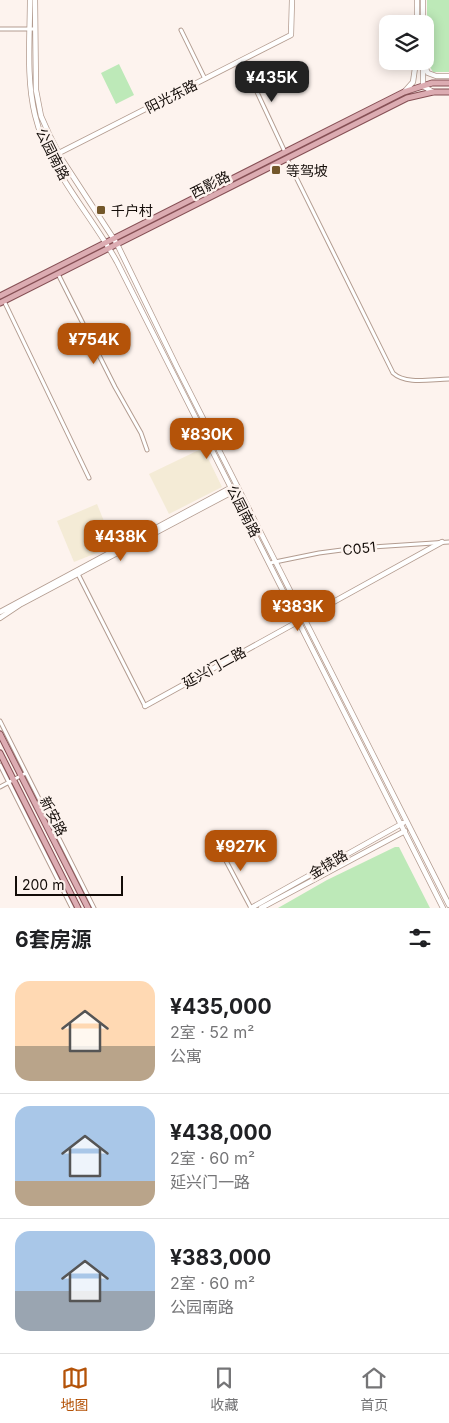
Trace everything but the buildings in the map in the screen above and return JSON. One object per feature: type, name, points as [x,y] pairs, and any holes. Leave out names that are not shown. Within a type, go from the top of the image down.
[{"type":"main road","name":"公园南路","points":[[30,0],[35,81],[39,108],[58,153],[115,242],[273,562],[449,905]]},
{"type":"main road","name":"公园南路","points":[[35,0],[32,29],[32,101],[39,130],[51,157],[108,245],[233,489],[273,562]]},
{"type":"main road","name":"阳光东路","points":[[51,157],[291,35],[292,0]]},
{"type":"main road","points":[[417,0],[417,15]]},
{"type":"main road","points":[[423,0],[423,15]]},
{"type":"main road","points":[[404,92],[413,82],[415,70]]},
{"type":"main road","points":[[422,70],[423,86],[433,92]]},
{"type":"main road","points":[[426,70],[428,73],[436,76],[449,76]]},
{"type":"main road","name":"西影路","points":[[286,156],[404,92],[432,83],[449,83]]},
{"type":"main road","name":"西影路","points":[[1,300],[286,156],[407,98],[433,92],[449,92]]},
{"type":"main road","name":"西影路","points":[[1,300],[58,274],[108,245]]},
{"type":"main road","points":[[0,612],[233,489]]},
{"type":"main road","name":"延兴门二路","points":[[145,706],[442,542]]},
{"type":"main road","points":[[0,618],[78,572]]},
{"type":"main road","name":"公园南路","points":[[302,619],[400,824],[443,908]]},
{"type":"main road","name":"新安路","points":[[0,734],[24,774],[88,908]]},
{"type":"main road","name":"新安路","points":[[0,753],[11,781],[78,908]]},
{"type":"main road","name":"金犊路","points":[[251,908],[406,821]]},
{"type":"main road","name":"金犊路","points":[[261,908],[410,828]]},
{"type":"street","points":[[0,29],[32,29]]},
{"type":"street","points":[[181,30],[205,78]]},
{"type":"street","points":[[242,60],[286,156],[393,373],[399,378],[407,380],[449,379]]},
{"type":"street","points":[[58,274],[115,387],[141,433],[146,450]]},
{"type":"street","points":[[1,300],[89,478]]},
{"type":"street","name":"C051","points":[[273,562],[357,548],[449,542]]},
{"type":"street","points":[[78,572],[145,706]]},
{"type":"street","points":[[0,721],[24,774],[94,908]]},
{"type":"street","points":[[0,765],[11,781],[72,908]]},
{"type":"street","points":[[0,787],[24,774]]},
{"type":"street","points":[[217,840],[218,851],[251,908]]},
{"type":"shaded area","points":[[203,448],[222,487],[169,514],[149,474]]},
{"type":"shaded area","points":[[97,504],[114,546],[74,562],[57,521]]},
{"type":"green space","points":[[427,0],[449,0],[449,72],[433,72],[432,70],[434,70],[434,15],[427,15]]},
{"type":"green space","points":[[119,64],[134,95],[116,104],[101,73]]},
{"type":"green space","points":[[395,847],[399,847],[430,908],[278,908],[327,880]]},
{"type":"place","name":"等驾坡","points":[[276,170]]},
{"type":"place","name":"千户村","points":[[101,210]]}]
